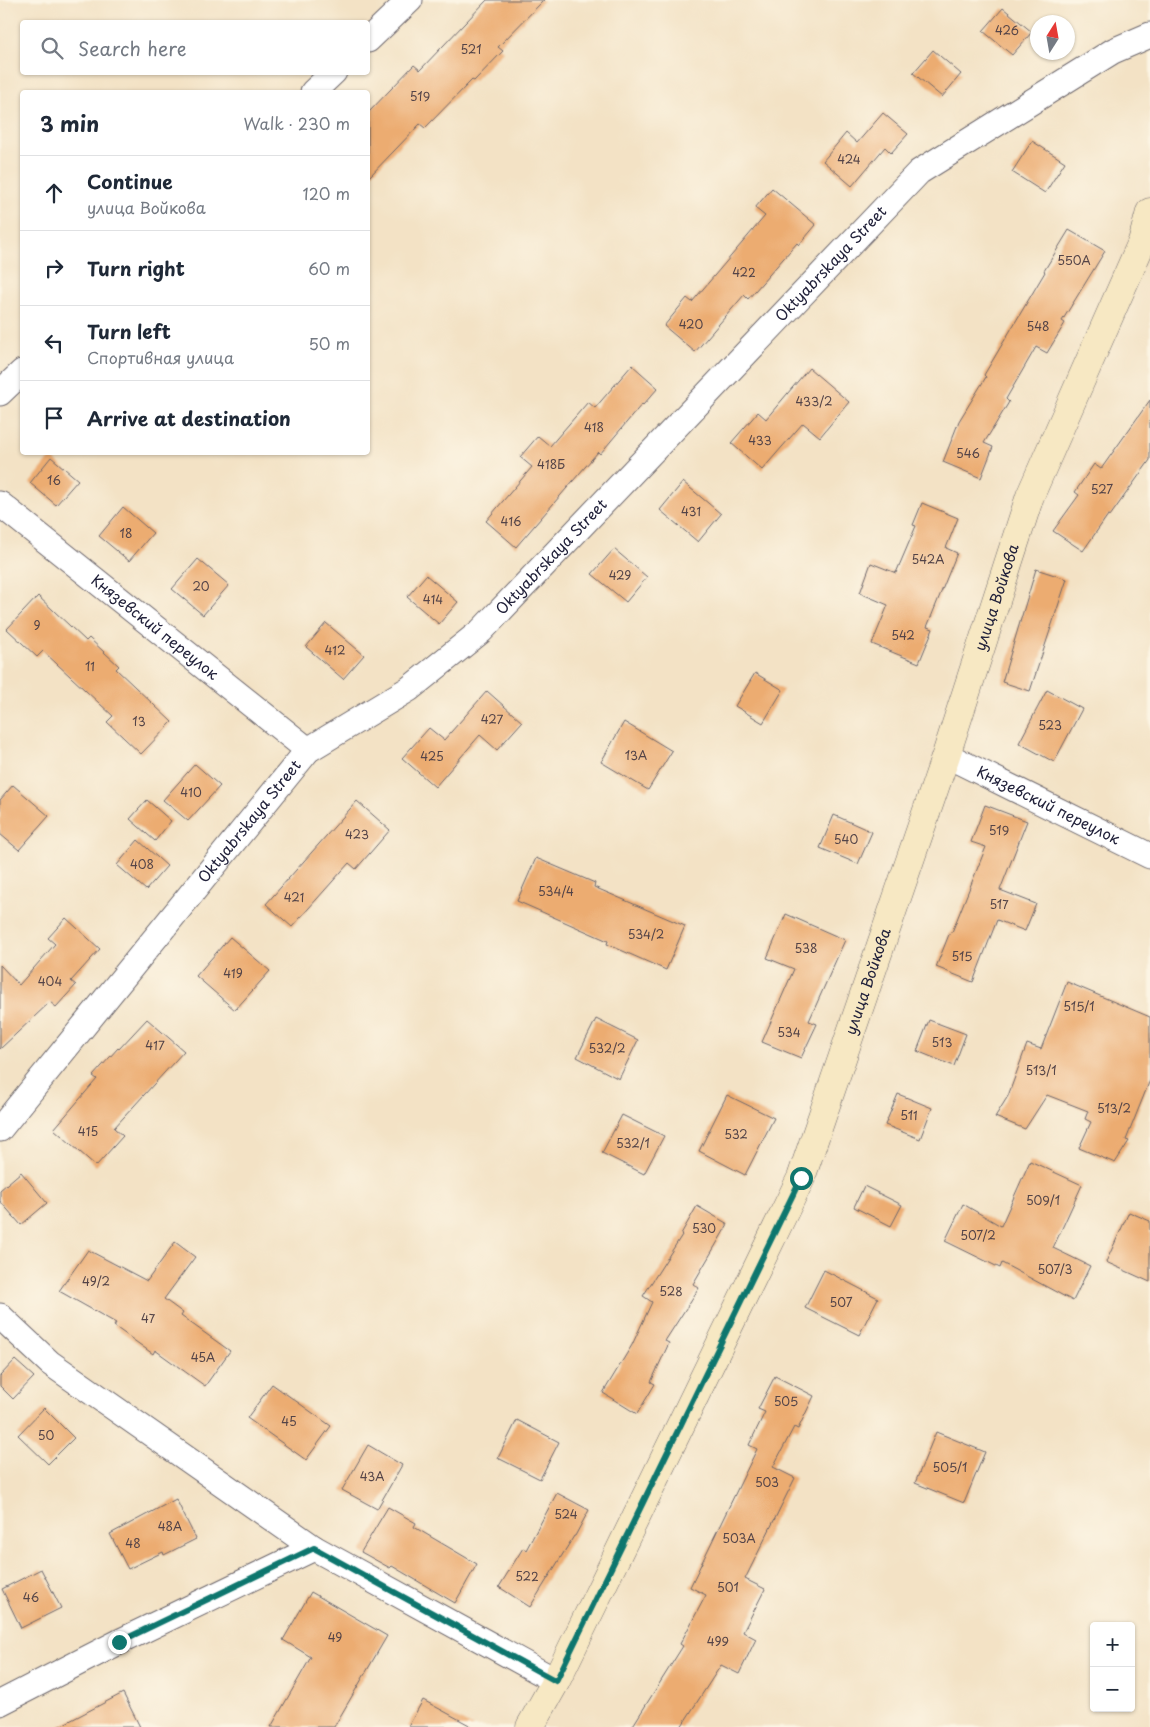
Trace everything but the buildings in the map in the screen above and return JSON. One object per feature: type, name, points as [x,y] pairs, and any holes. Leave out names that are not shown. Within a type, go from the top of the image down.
[{"type":"street","points":[[370,38],[410,0]]},
{"type":"street","name":"Oktyabrskaya Street","points":[[0,1129],[308,750],[409,689],[481,631],[919,172],[1113,51],[1150,35]]},
{"type":"street","points":[[315,90],[331,75]]},
{"type":"street","name":"улица Войкова","points":[[530,1727],[556,1681],[801,1178],[946,755],[1030,496],[1142,242],[1150,212]]},
{"type":"street","points":[[0,393],[20,374]]},
{"type":"street","name":"Князевский переулок","points":[[0,504],[308,750]]},
{"type":"street","name":"Князевский переулок","points":[[946,755],[1150,856]]},
{"type":"street","points":[[0,1316],[50,1363],[314,1548],[556,1681]]},
{"type":"street","points":[[0,1703],[119,1642],[314,1548]]},
{"type":"route","points":[[119,1642],[314,1548],[556,1681],[801,1178]]}]
